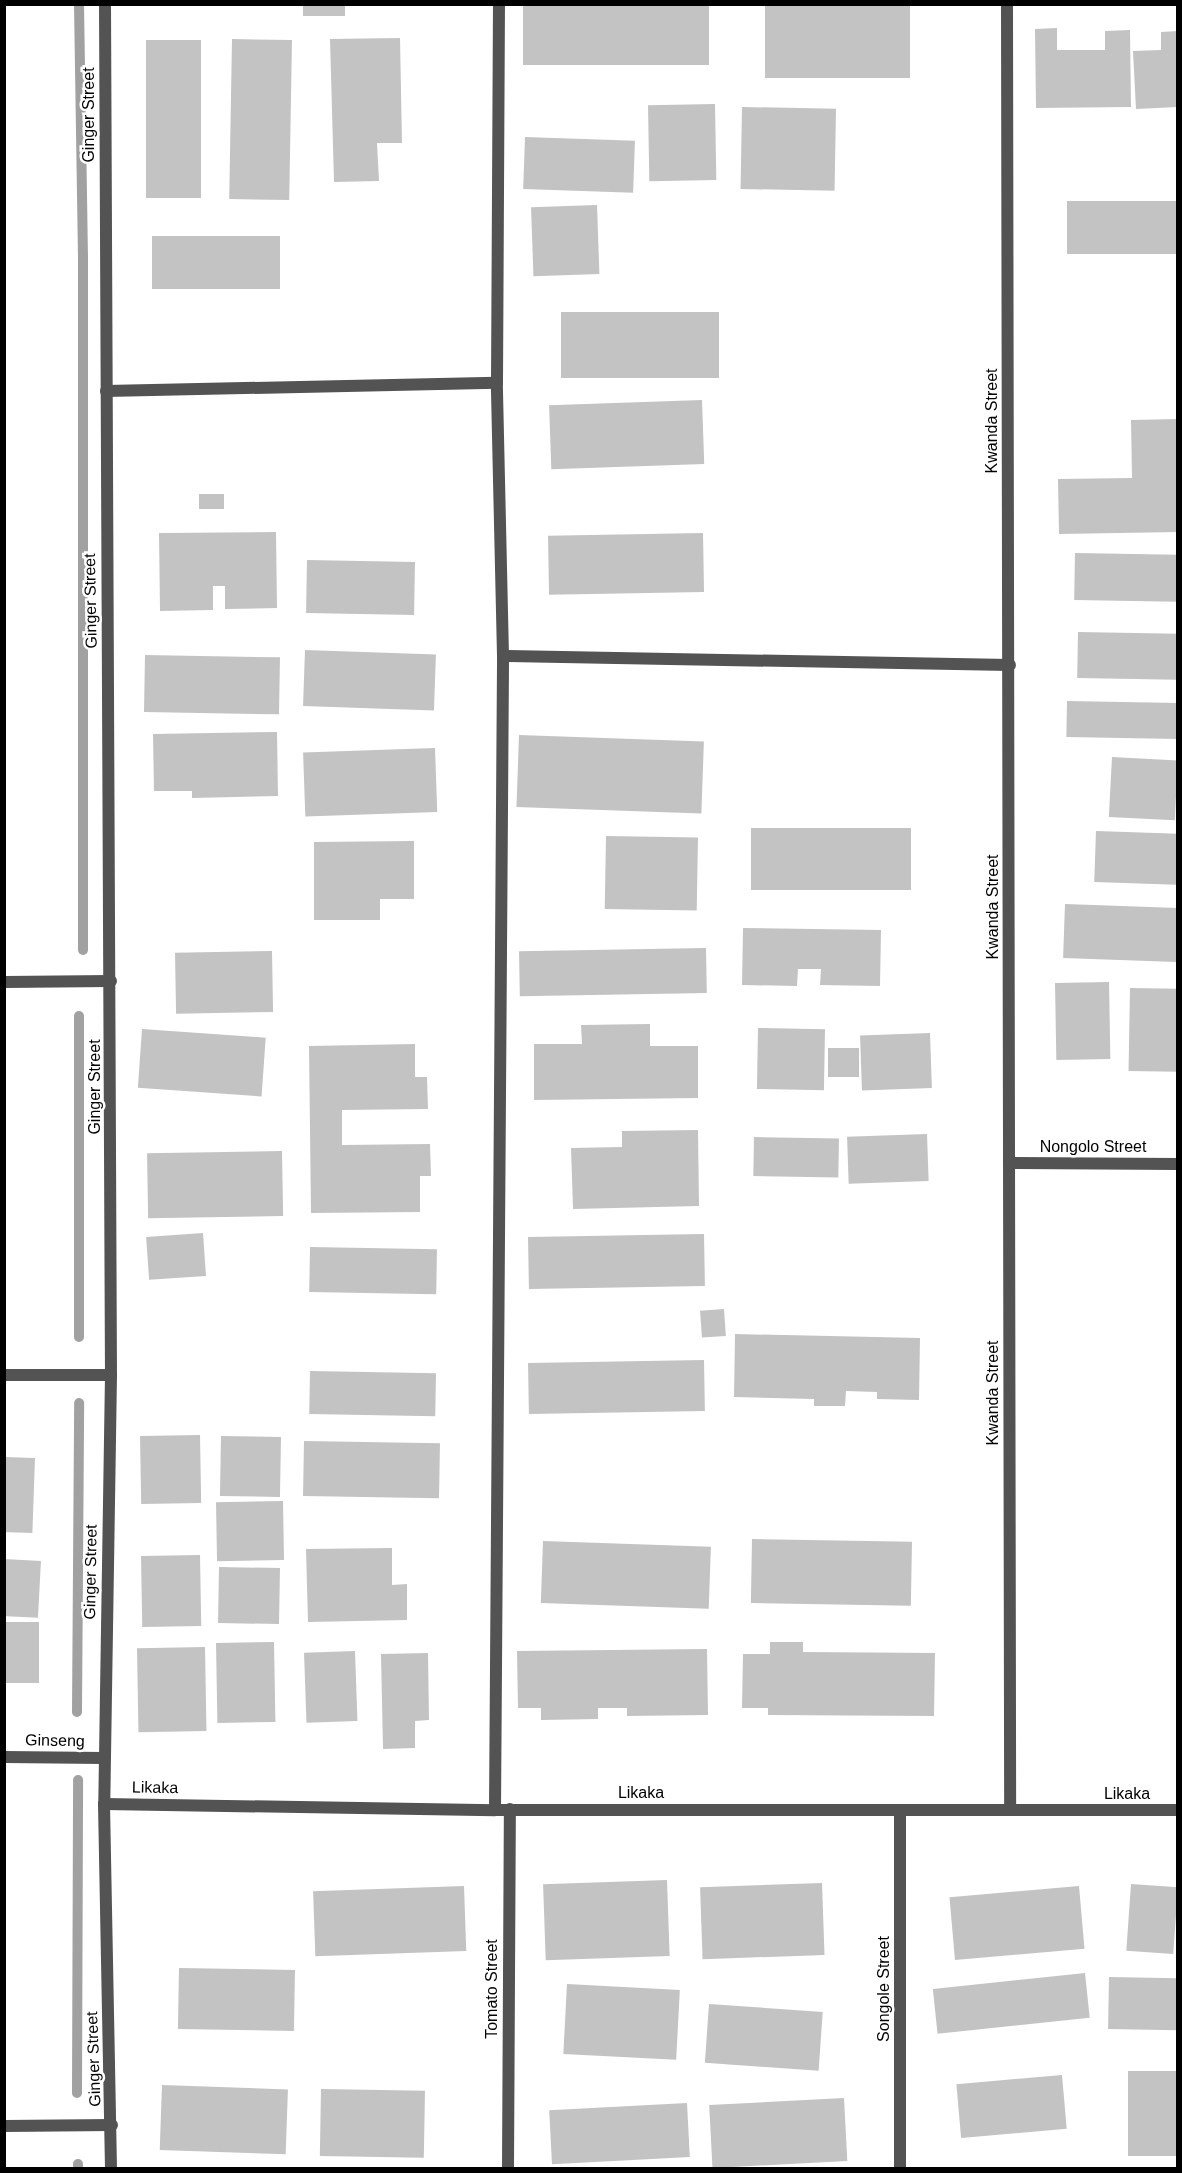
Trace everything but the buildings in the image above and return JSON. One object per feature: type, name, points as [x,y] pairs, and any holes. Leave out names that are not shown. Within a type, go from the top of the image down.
[{"type":"street","name":"Ginger Street","points":[[105,4],[111,1375],[104,1804],[112,2125],[111,2169]]},
{"type":"street","points":[[495,1810],[503,656],[497,383],[499,4]]},
{"type":"street","name":"Kwanda Street","points":[[1007,4],[1010,665],[1010,1809]]},
{"type":"street","points":[[106,392],[497,383]]},
{"type":"street","points":[[503,656],[1010,665]]},
{"type":"street","points":[[4,982],[111,981]]},
{"type":"street","name":"Nongolo Street","points":[[1009,1163],[1178,1164]]},
{"type":"street","points":[[4,1375],[111,1375]]},
{"type":"street","name":"Ginseng","points":[[4,1757],[104,1758]]},
{"type":"street","name":"Likaka","points":[[104,1804],[495,1810],[1178,1810]]},
{"type":"street","name":"Tomato Street","points":[[508,2169],[510,1809]]},
{"type":"street","name":"Songole Street","points":[[900,1810],[900,2169]]},
{"type":"street","points":[[4,2126],[112,2125]]},
{"type":"waterway","points":[[79,4],[83,256],[83,950]]},
{"type":"waterway","points":[[79,1016],[79,1337]]},
{"type":"waterway","points":[[77,1712],[79,1403]]},
{"type":"waterway","points":[[77,2093],[78,1780]]}]
